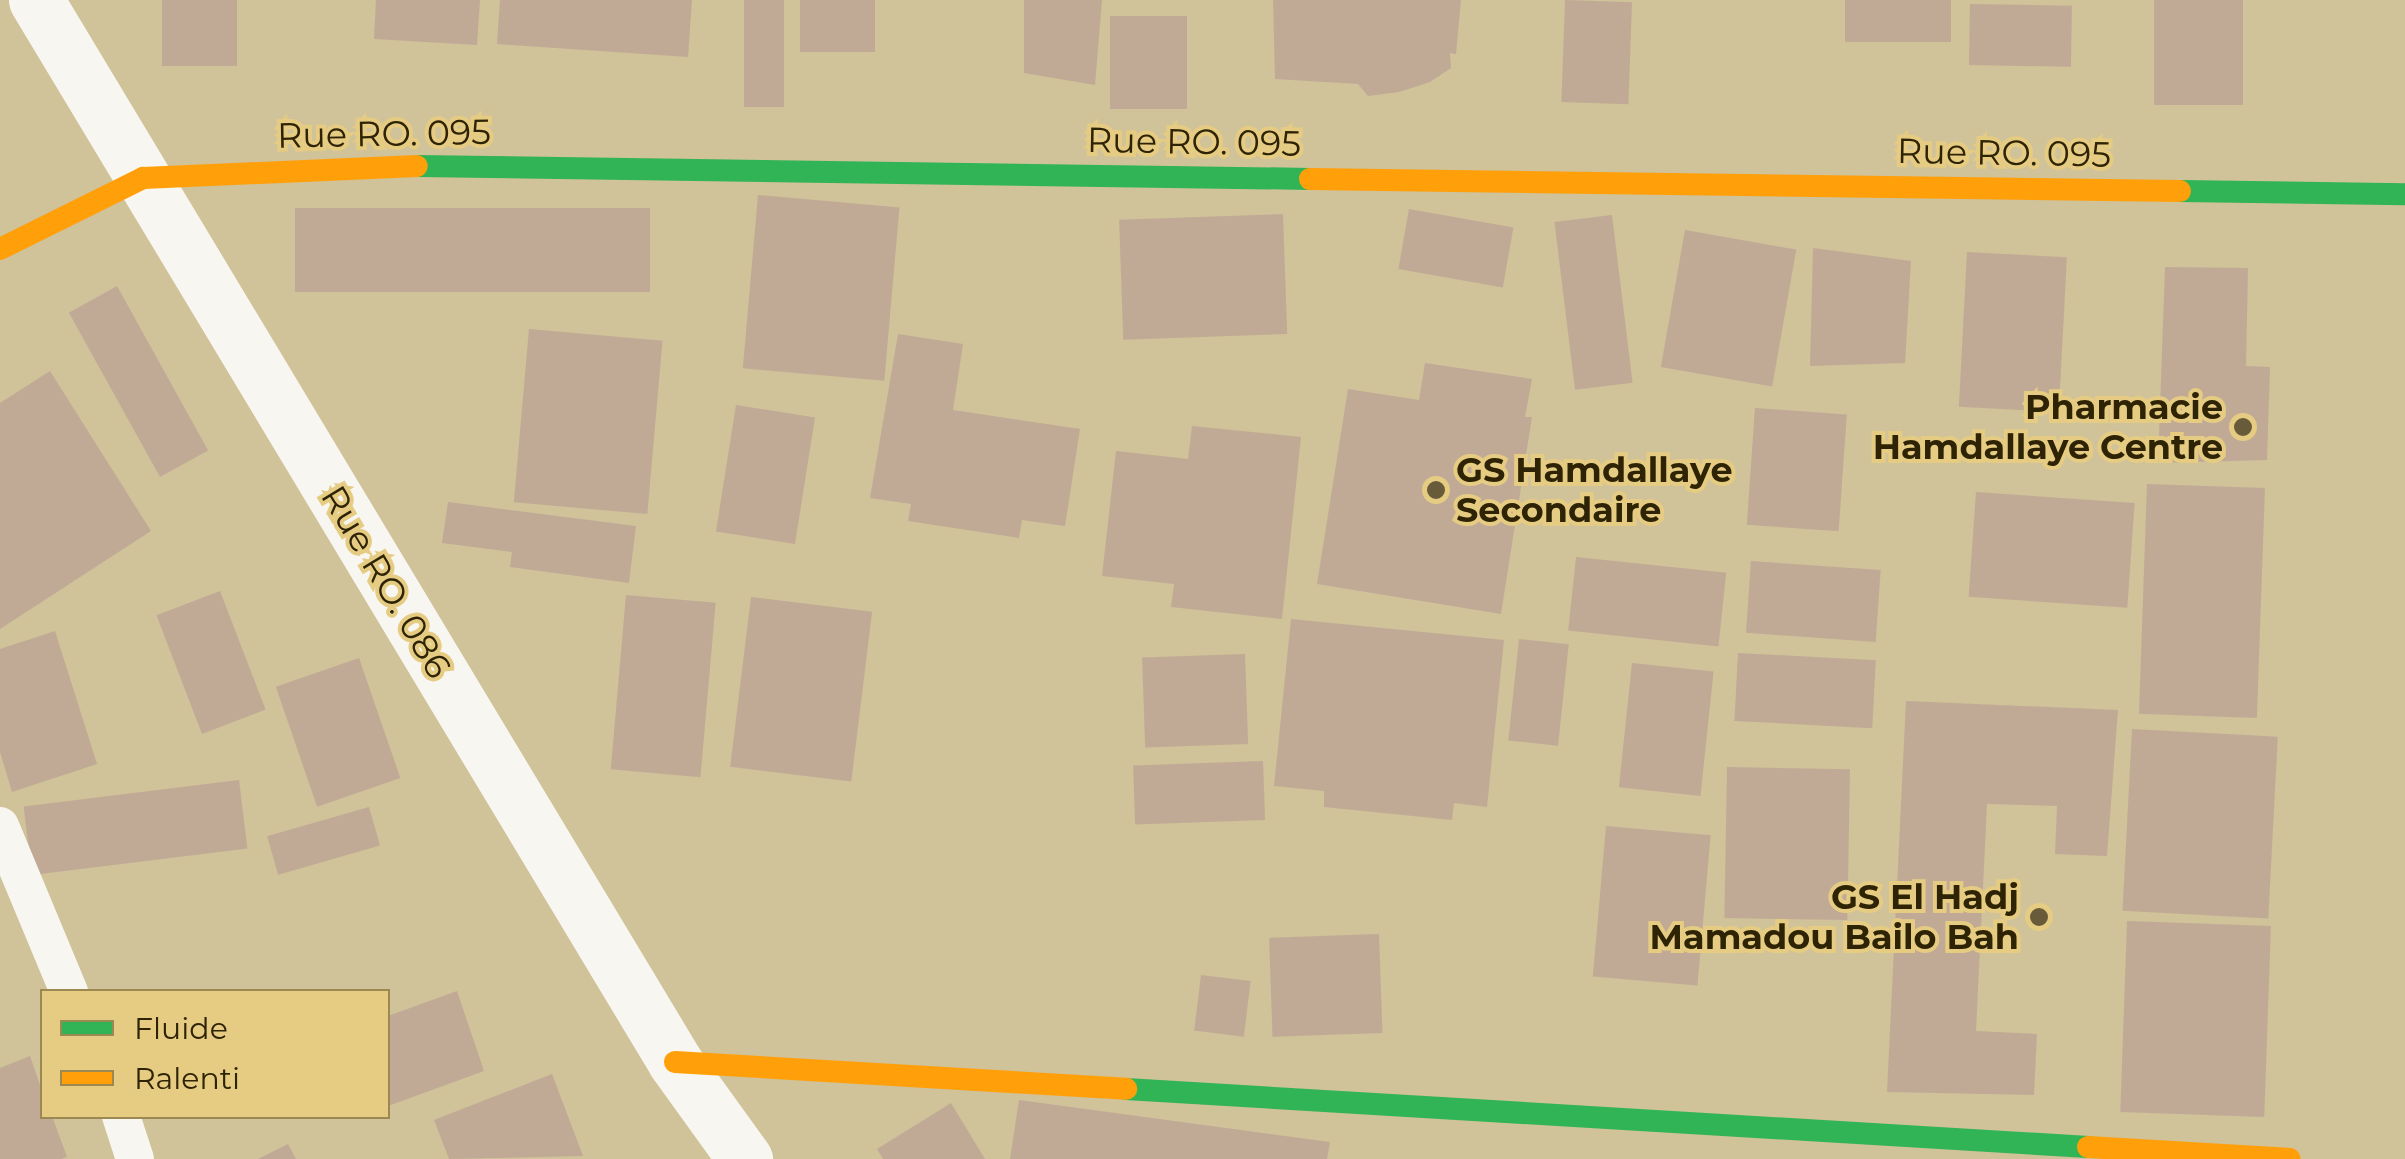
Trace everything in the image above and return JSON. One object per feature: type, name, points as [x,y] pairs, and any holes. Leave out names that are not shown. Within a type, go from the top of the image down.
[{"type":"street","name":"Rue RO. 086","points":[[36,0],[675,1062],[745,1159]]},
{"type":"street","name":"Rue RO. 095","points":[[0,249],[143,178],[352,165],[2405,194]]},
{"type":"street","points":[[675,1062],[2290,1159]]},
{"type":"lane","points":[[0,826],[68,989]]},
{"type":"lane","points":[[122,1119],[135,1159]]},
{"type":"building","points":[[162,0],[237,0],[237,66],[162,66]]},
{"type":"building","points":[[376,0],[480,0],[477,45],[374,39]]},
{"type":"building","points":[[500,0],[692,0],[688,57],[497,44]]},
{"type":"building","points":[[744,0],[784,0],[784,107],[744,107]]},
{"type":"building","points":[[800,0],[875,0],[875,52],[800,52]]},
{"type":"building","points":[[1024,0],[1102,0],[1095,85],[1024,73]]},
{"type":"building","points":[[1273,0],[1461,0],[1456,54],[1450,53],[1451,68],[1430,82],[1399,92],[1368,96],[1358,84],[1275,79]]},
{"type":"building","points":[[1565,0],[1632,2],[1628,104],[1561,102]]},
{"type":"building","points":[[1845,0],[1951,0],[1951,42],[1845,42]]},
{"type":"building","points":[[2154,0],[2243,0],[2243,105],[2154,105]]},
{"type":"building","points":[[1970,4],[2072,6],[2071,67],[1969,65]]},
{"type":"building","points":[[1110,16],[1187,16],[1187,109],[1110,109]]},
{"type":"building","points":[[758,195],[899,207],[884,381],[743,368]]},
{"type":"building","points":[[295,208],[650,208],[650,292],[295,292]]},
{"type":"building","points":[[1409,209],[1513,227],[1503,287],[1398,269]]},
{"type":"building","points":[[1283,214],[1287,334],[1123,340],[1119,220]]},
{"type":"building","points":[[1612,215],[1633,383],[1575,390],[1554,222]]},
{"type":"building","points":[[1685,230],[1796,250],[1772,387],[1661,367]]},
{"type":"building","points":[[1813,248],[1911,261],[1905,363],[1810,366]]},
{"type":"building","points":[[1967,252],[2067,257],[2059,412],[1959,407]]},
{"type":"building","points":[[2165,267],[2248,268],[2246,366],[2270,367],[2267,460],[2158,463]]},
{"type":"building","points":[[117,286],[208,450],[160,477],[69,313]]},
{"type":"building","points":[[529,329],[662,341],[647,514],[514,502]]},
{"type":"building","points":[[898,334],[963,344],[953,410],[1080,429],[1065,526],[1022,520],[1019,538],[908,521],[911,504],[870,498]]},
{"type":"building","points":[[1425,363],[1532,379],[1525,417],[1532,417],[1501,614],[1317,584],[1348,389],[1419,400]]},
{"type":"building","points":[[50,371],[151,531],[0,629],[0,403]]},
{"type":"building","points":[[736,405],[815,418],[795,544],[716,531]]},
{"type":"building","points":[[1755,408],[1847,414],[1839,531],[1747,525]]},
{"type":"building","points":[[1192,426],[1301,437],[1282,619],[1171,607],[1174,584],[1102,576],[1116,451],[1188,459]]},
{"type":"building","points":[[2147,484],[2265,488],[2257,718],[2139,714]]},
{"type":"building","points":[[1976,492],[2135,503],[2127,608],[1969,597]]},
{"type":"building","points":[[448,502],[636,526],[629,583],[510,567],[512,552],[442,543]]},
{"type":"building","points":[[1576,557],[1726,573],[1718,646],[1568,631]]},
{"type":"building","points":[[1751,561],[1881,570],[1876,642],[1746,633]]},
{"type":"building","points":[[220,591],[266,710],[202,734],[157,615]]},
{"type":"building","points":[[626,595],[716,603],[700,777],[611,769]]},
{"type":"building","points":[[751,597],[872,612],[851,782],[730,767]]},
{"type":"building","points":[[1291,619],[1504,640],[1487,807],[1454,803],[1452,820],[1324,807],[1324,791],[1274,786]]},
{"type":"building","points":[[55,631],[97,764],[12,792],[0,752],[0,649]]},
{"type":"building","points":[[1519,639],[1569,644],[1558,746],[1508,740]]},
{"type":"building","points":[[1738,653],[1876,660],[1872,728],[1734,721]]},
{"type":"building","points":[[1245,654],[1248,744],[1145,748],[1142,658]]},
{"type":"building","points":[[359,658],[400,778],[317,807],[276,687]]},
{"type":"building","points":[[1632,663],[1714,672],[1700,796],[1619,787]]},
{"type":"building","points":[[1906,701],[2118,710],[2107,856],[2055,854],[2057,806],[1987,804],[1976,1031],[2037,1034],[2034,1095],[1887,1092]]},
{"type":"building","points":[[2132,729],[2278,737],[2268,918],[2122,911]]},
{"type":"building","points":[[1263,761],[1265,820],[1135,825],[1133,766]]},
{"type":"building","points":[[1727,767],[1850,769],[1847,920],[1724,918]]},
{"type":"building","points":[[239,780],[247,848],[32,875],[24,806]]},
{"type":"building","points":[[369,807],[380,845],[278,875],[267,836]]},
{"type":"building","points":[[1606,826],[1711,835],[1697,986],[1593,976]]},
{"type":"building","points":[[2127,921],[2271,926],[2264,1117],[2120,1112]]},
{"type":"building","points":[[1379,934],[1382,1033],[1273,1037],[1269,938]]},
{"type":"building","points":[[1201,975],[1251,981],[1244,1037],[1194,1031]]},
{"type":"building","points":[[457,991],[484,1071],[390,1105],[390,1015]]},
{"type":"building","points":[[30,1056],[40,1085],[40,1119],[53,1119],[67,1157],[0,1159],[0,1068]]},
{"type":"building","points":[[552,1074],[583,1156],[449,1159],[434,1120]]},
{"type":"building","points":[[1019,1100],[1330,1142],[1327,1159],[1010,1159]]},
{"type":"building","points":[[951,1103],[985,1159],[883,1159],[877,1149]]},
{"type":"building","points":[[288,1144],[296,1159],[258,1159]]},
{"type":"traffic: fast","points":[[417,166],[1310,179]]},
{"type":"traffic: fast","points":[[2180,191],[2405,194]]},
{"type":"traffic: fast","points":[[1126,1089],[2088,1147]]},
{"type":"traffic: slow","points":[[0,249],[143,178],[417,166]]},
{"type":"traffic: slow","points":[[1310,179],[2180,191]]},
{"type":"traffic: slow","points":[[675,1062],[1126,1089]]},
{"type":"traffic: slow","points":[[2088,1147],[2290,1159]]},
{"type":"place","name":"Pharmacie Hamdallaye Centre","points":[[2243,427]]},
{"type":"place","name":"GS Hamdallaye Secondaire","points":[[1436,490]]},
{"type":"place","name":"GS El Hadj Mamadou Bailo Bah","points":[[2039,917]]}]
